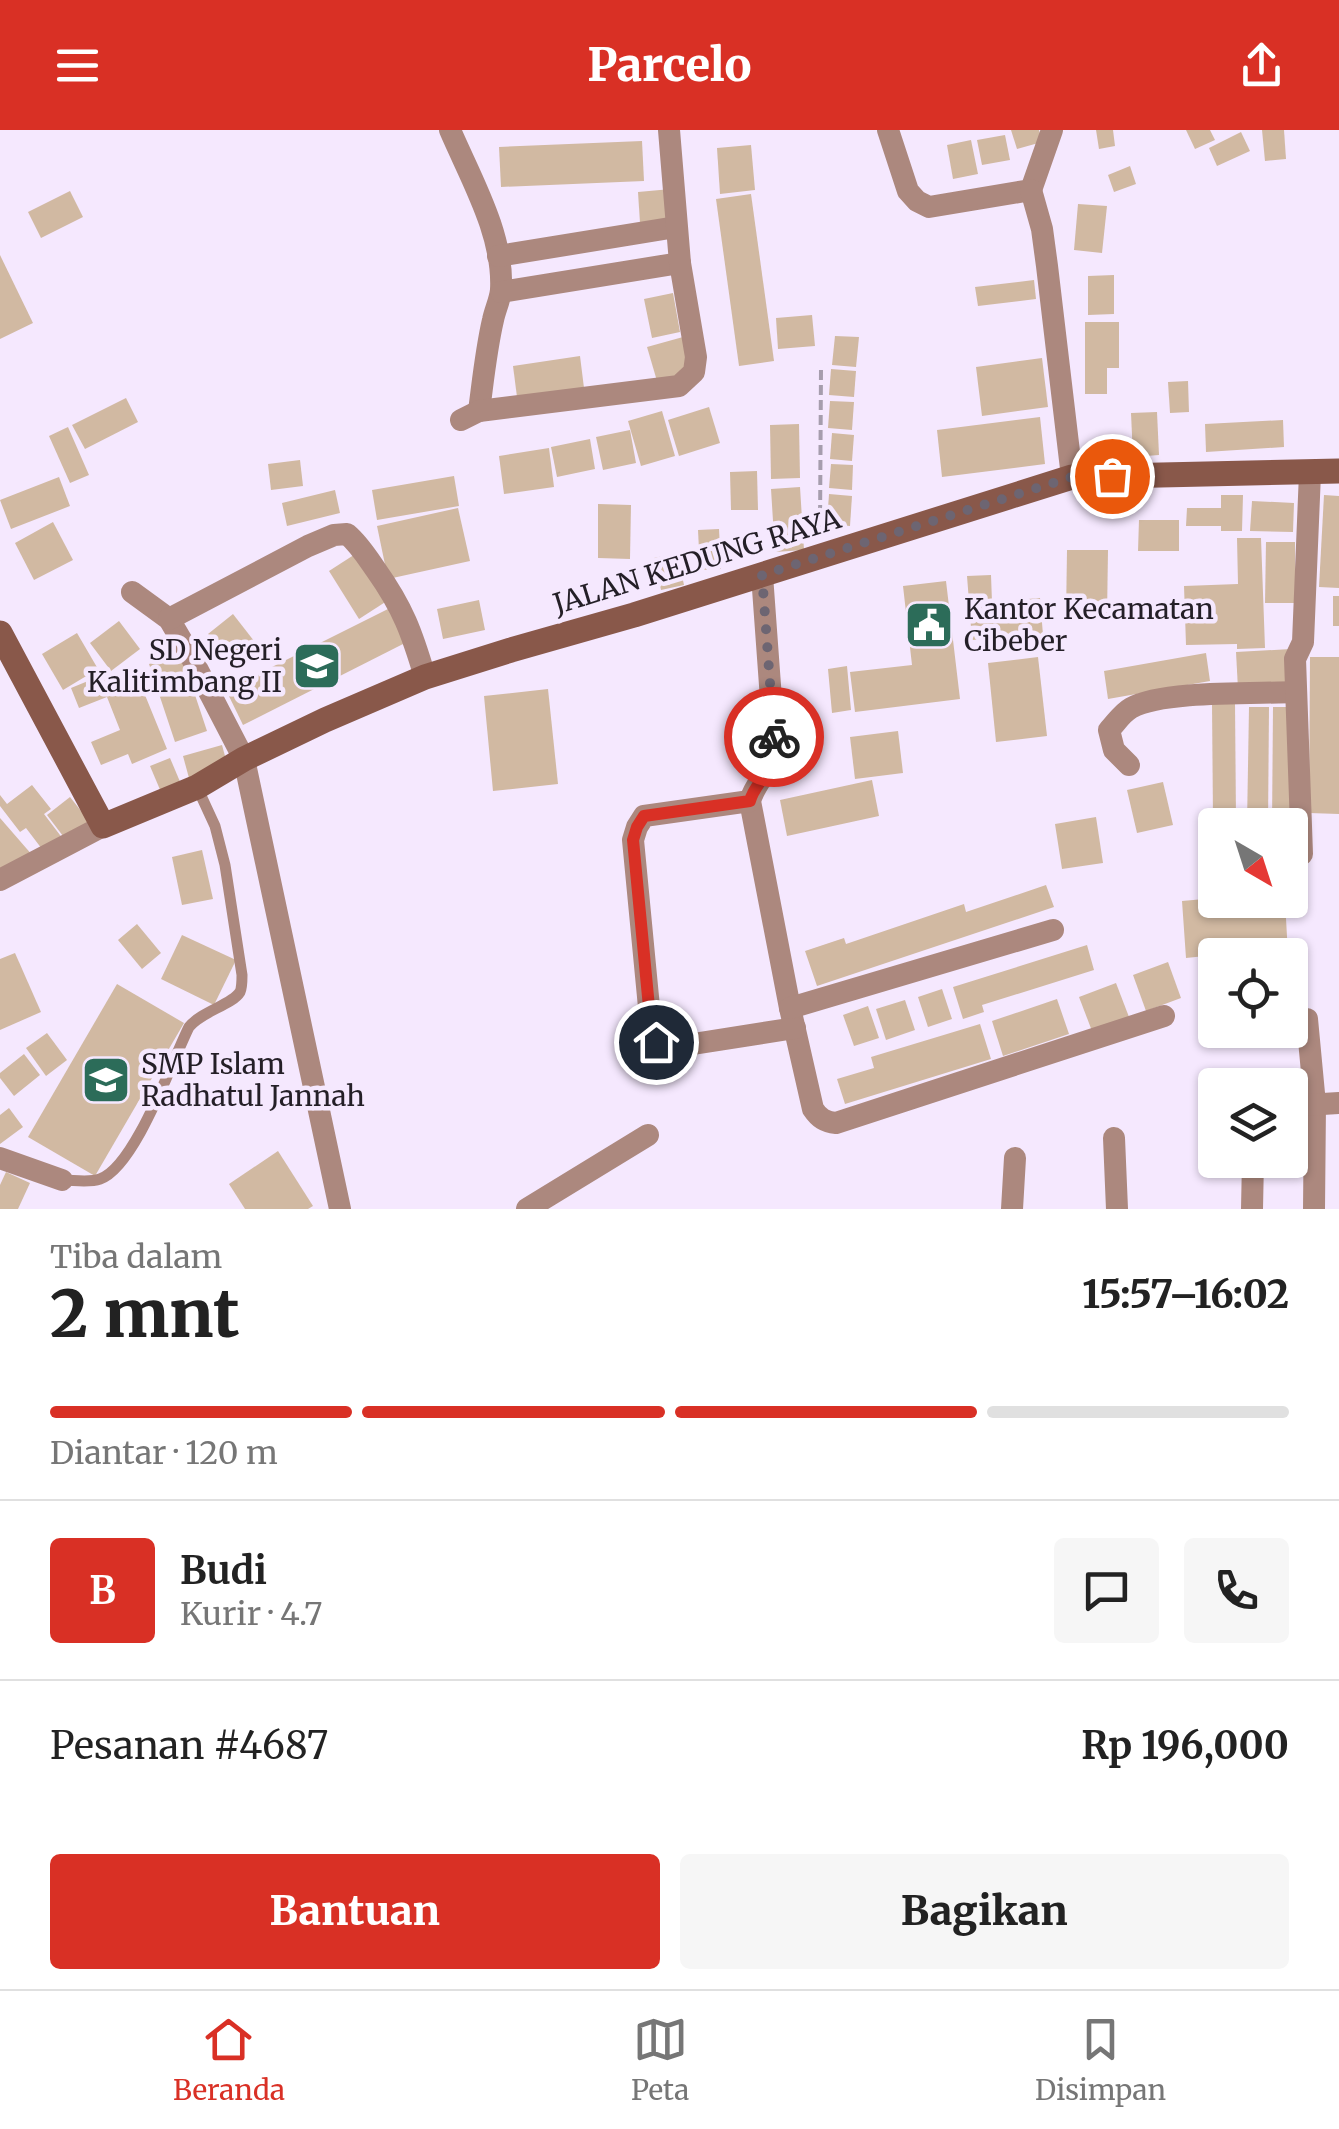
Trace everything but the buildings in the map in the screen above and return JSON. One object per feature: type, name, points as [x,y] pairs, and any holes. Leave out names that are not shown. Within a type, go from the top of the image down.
[{"type":"street","points":[[450,130],[487,219],[498,256],[501,292],[470,416],[679,386],[694,372],[696,357],[680,263],[669,130]]},
{"type":"street","points":[[888,130],[908,191],[917,201],[929,206],[1030,190]]},
{"type":"street","points":[[1052,130],[1030,190],[1042,229],[1072,477]]},
{"type":"street","points":[[498,256],[676,227]]},
{"type":"street","points":[[501,292],[680,263]]},
{"type":"street","name":"JALAN KEDUNG RAYA","points":[[103,826],[197,787],[244,758],[425,677],[1072,477],[1339,471]]},
{"type":"street","points":[[1300,808],[1295,659],[1303,642],[1310,472]]},
{"type":"street","points":[[169,619],[308,546],[347,534],[357,542],[393,595],[409,626],[425,677]]},
{"type":"street","points":[[762,575],[776,754],[750,801],[813,1109],[826,1122],[836,1123],[1164,1016]]},
{"type":"street","points":[[132,592],[169,619],[244,758],[340,1209]]},
{"type":"street","points":[[0,880],[103,826],[5,641]]},
{"type":"street","points":[[1129,765],[1114,750],[1109,730],[1128,709],[1144,702],[1173,697],[1296,692]]},
{"type":"street","points":[[750,801],[644,816],[637,827],[633,840],[651,1028],[656,1042],[674,1047],[792,1018],[1053,930]]},
{"type":"street","points":[[1308,1024],[1327,1104],[1314,1209]]},
{"type":"street","points":[[527,1209],[648,1135]]},
{"type":"street","points":[[1114,1138],[1117,1209]]},
{"type":"street","points":[[0,1158],[62,1180]]},
{"type":"street","points":[[1012,1209],[1015,1158]]},
{"type":"street","points":[[1252,1209],[1253,1178]]},
{"type":"lane","points":[[62,1180],[104,1178],[121,1162],[144,1128],[190,1027],[202,1014],[242,988],[225,865],[215,826],[197,787]]},
{"type":"path","points":[[820,555],[821,368]]},
{"type":"way so far","points":[[774,737],[762,575],[1072,477],[1112,476]]},
{"type":"place","name":"Kantor Kecamatan Cibeber","points":[[929,625]]},
{"type":"place","name":"SD Negeri Kalitimbang II","points":[[317,666]]},
{"type":"place","name":"SMP Islam Radhatul Jannah","points":[[106,1080]]},
{"type":"route","points":[[656,1042],[651,1028],[633,840],[637,827],[644,816],[750,801],[776,754],[774,737]]}]
